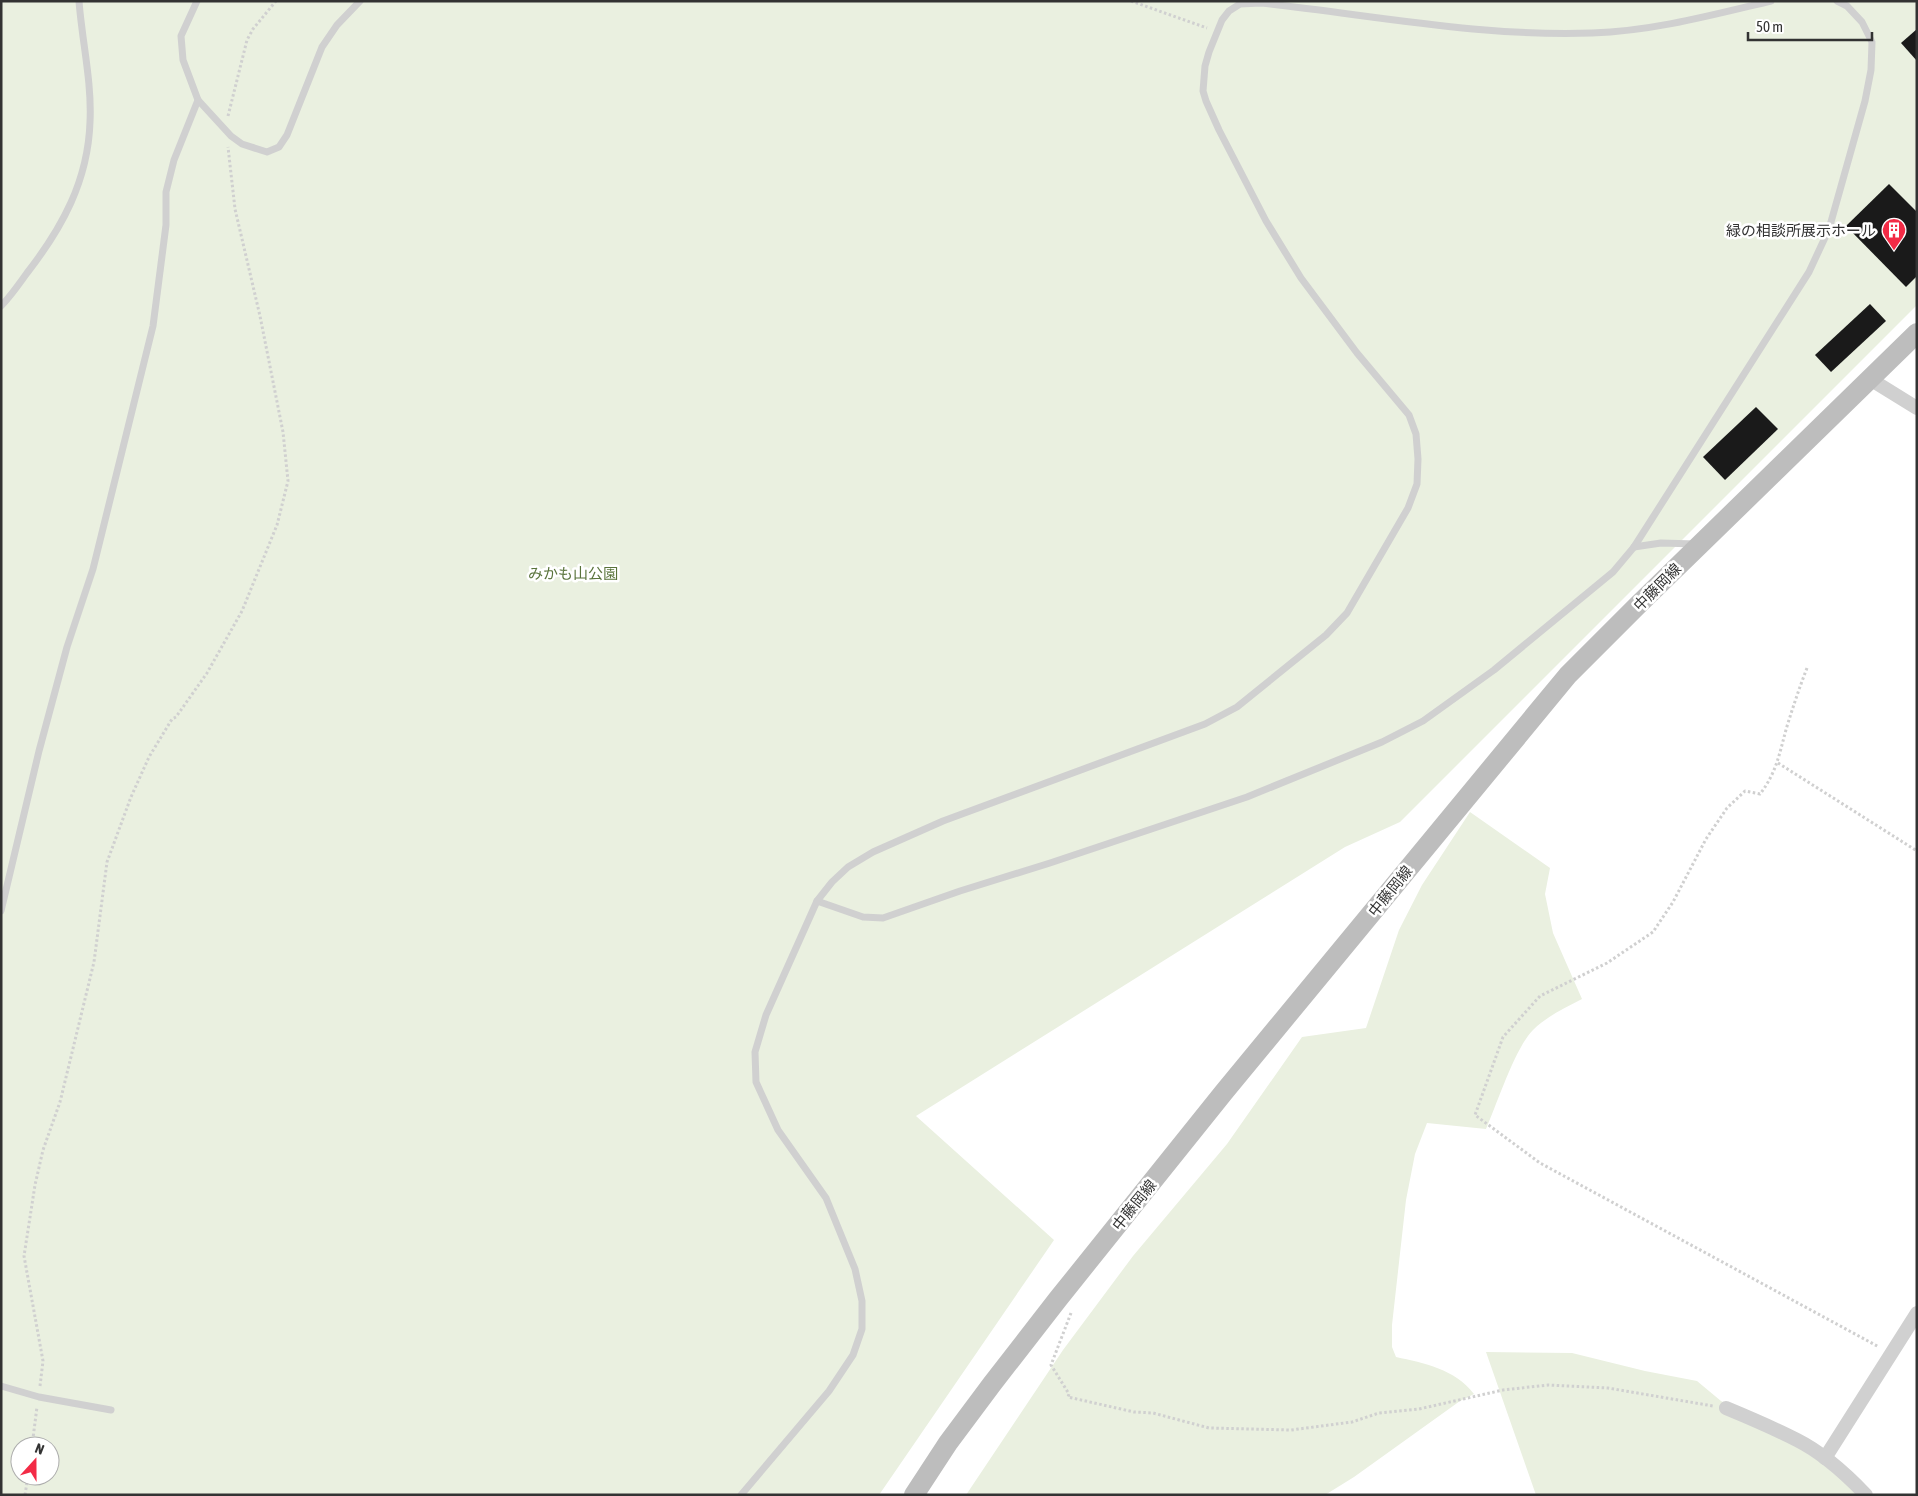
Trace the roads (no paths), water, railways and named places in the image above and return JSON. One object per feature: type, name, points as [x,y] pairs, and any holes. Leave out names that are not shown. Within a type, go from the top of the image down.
[{"type":"main road","name":"中藤岡線","points":[[914,1495],[948,1443],[986,1391],[1058,1299],[1224,1092],[1516,736],[1568,676],[1917,332]]},
{"type":"street","points":[[1870,379],[1917,408]]},
{"type":"street","points":[[1825,1458],[1917,1313]]},
{"type":"street","points":[[1726,1408],[1798,1440],[1853,1480],[1866,1495]]},
{"type":"lane","points":[[1,306],[48,246],[72,202],[86,159],[90,122],[90,85],[79,1]]},
{"type":"lane","points":[[197,1],[181,36],[183,60],[198,100],[226,131],[242,144],[267,152],[279,147],[287,135],[322,47],[336,25],[360,1]]},
{"type":"lane","points":[[741,1495],[829,1391],[853,1355],[862,1329],[862,1301],[855,1269],[826,1198],[778,1130],[756,1082],[755,1052],[766,1016],[816,901],[848,867],[873,852],[943,821],[1205,724],[1237,707],[1326,635],[1347,613],[1408,508],[1417,484],[1416,434],[1409,415],[1357,353],[1300,278],[1266,221],[1206,101],[1203,91],[1205,66],[1222,20],[1229,11],[1240,4],[1254,3],[1460,28],[1522,33],[1593,33],[1641,29],[1691,20],[1771,1]]},
{"type":"lane","points":[[816,901],[863,917],[883,918],[1247,797],[1382,742],[1423,721],[1494,670],[1613,572],[1634,547],[1809,272],[1829,229],[1865,101],[1871,70],[1872,42],[1862,22],[1847,6],[1838,1]]},
{"type":"lane","points":[[1,911],[39,751],[67,647],[93,569],[153,326],[166,225],[166,192],[174,160],[198,100]]},
{"type":"lane","points":[[1634,547],[1661,543],[1700,544]]},
{"type":"lane","points":[[1,1386],[38,1397],[111,1410]]},
{"type":"place","name":"緑の相談所展示ホール","points":[[1894,251]]},
{"type":"park label","name":"みかも山公園","points":[[573,573]]}]
